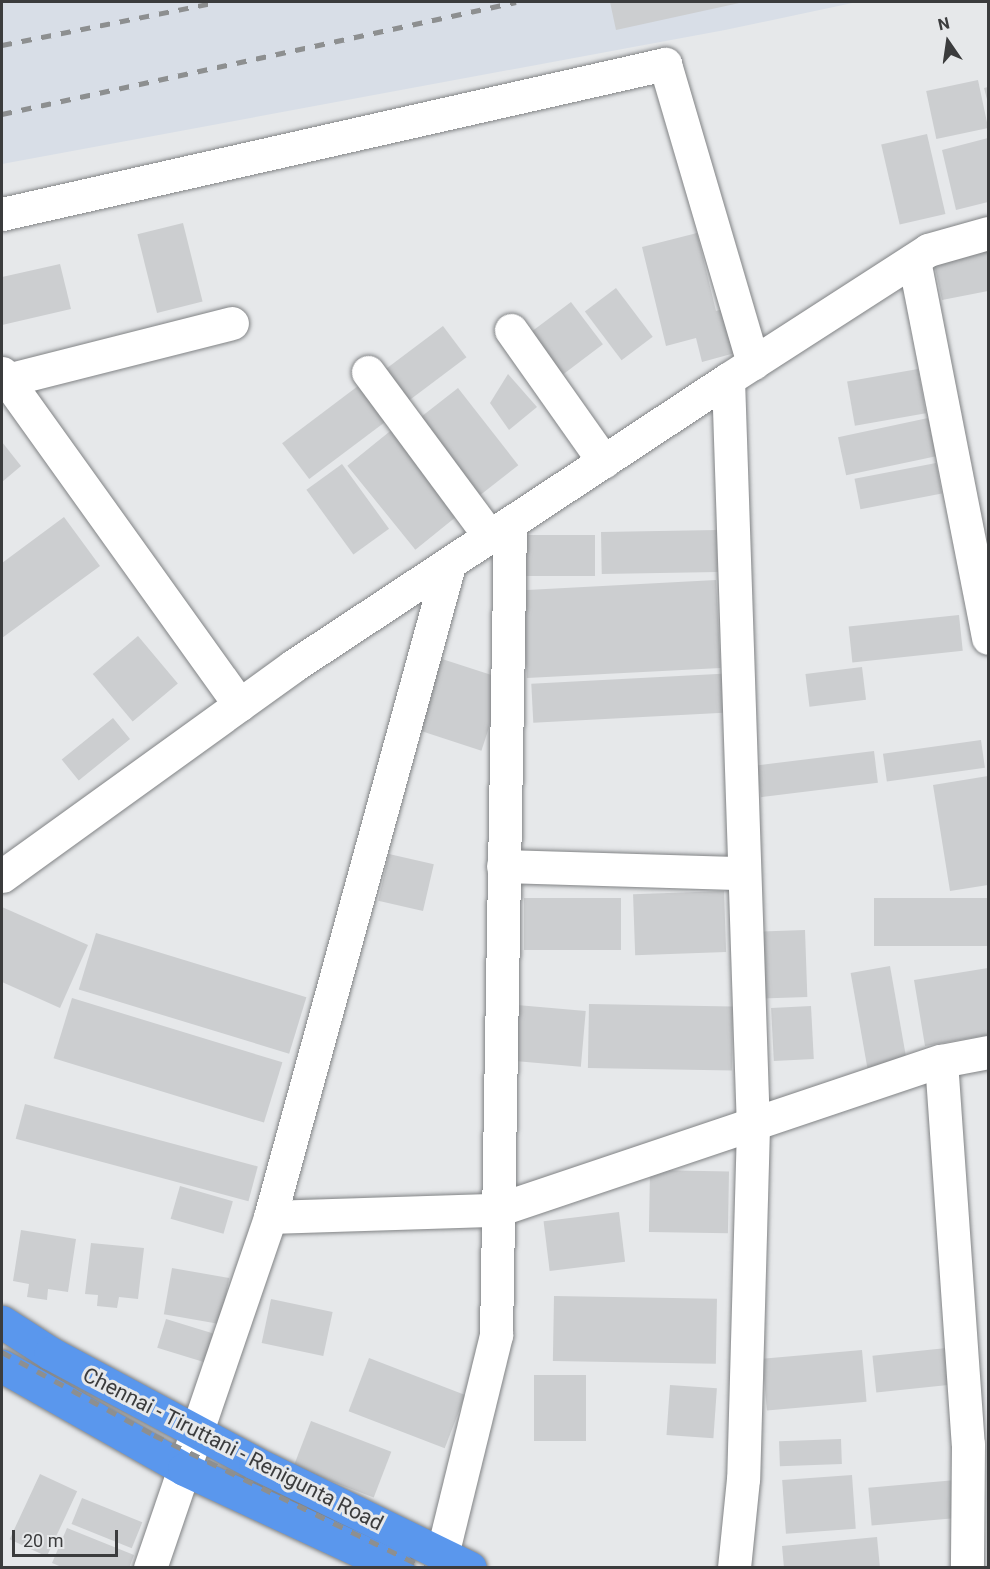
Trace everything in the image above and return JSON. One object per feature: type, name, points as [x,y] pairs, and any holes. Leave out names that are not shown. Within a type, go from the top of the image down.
[{"type":"highway","name":"Chennai - Tiruttani - Renigunta Road","points":[[2,1322],[50,1353],[198,1431],[456,1561]]},
{"type":"highway","name":"Chennai - Tiruttani - Renigunta Road","points":[[2,1366],[184,1469],[397,1568]]},
{"type":"street","points":[[2,214],[665,64],[741,371],[744,873],[753,1127],[743,1479],[734,1568]]},
{"type":"street","points":[[2,876],[240,705],[741,371],[928,250],[988,233]]},
{"type":"street","points":[[914,260],[988,638]]},
{"type":"street","points":[[232,323],[4,377],[240,705]]},
{"type":"street","points":[[511,330],[604,462]]},
{"type":"street","points":[[368,372],[500,530],[503,866],[496,1335],[456,1561]]},
{"type":"street","points":[[150,1568],[270,1217],[449,565]]},
{"type":"street","points":[[503,866],[744,873]]},
{"type":"street","points":[[270,1217],[497,1210],[753,1127],[941,1061],[988,1052]]},
{"type":"street","points":[[941,1061],[968,1444],[967,1568]]},
{"type":"shaded area","points":[[2,2],[857,2],[725,30],[2,164]]},
{"type":"building","points":[[610,2],[744,2],[616,30]]},
{"type":"building","points":[[978,80],[988,128],[936,139],[926,91]]},
{"type":"building","points":[[988,87],[988,103],[984,88]]},
{"type":"building","points":[[927,134],[945,214],[900,224],[881,145]]},
{"type":"building","points":[[988,138],[988,202],[956,210],[942,150]]},
{"type":"building","points":[[183,223],[203,302],[157,313],[137,234]]},
{"type":"building","points":[[697,233],[716,311],[724,309],[735,353],[702,362],[696,338],[666,346],[642,247]]},
{"type":"building","points":[[988,247],[988,291],[942,300],[933,258]]},
{"type":"building","points":[[60,264],[71,309],[2,325],[2,277]]},
{"type":"building","points":[[616,288],[653,337],[622,360],[585,311]]},
{"type":"building","points":[[571,302],[603,344],[555,380],[523,338]]},
{"type":"building","points":[[443,326],[466,357],[405,403],[382,372]]},
{"type":"building","points":[[918,369],[926,413],[855,426],[847,382]]},
{"type":"building","points":[[508,374],[537,407],[509,430],[490,403]]},
{"type":"building","points":[[362,383],[389,419],[309,479],[282,443]]},
{"type":"building","points":[[458,388],[518,465],[476,498],[415,421]]},
{"type":"building","points":[[928,418],[936,456],[846,475],[838,437]]},
{"type":"building","points":[[394,428],[462,512],[415,550],[347,466]]},
{"type":"building","points":[[2,442],[21,466],[2,482]]},
{"type":"building","points":[[936,463],[942,493],[860,509],[855,479]]},
{"type":"building","points":[[342,464],[389,529],[353,555],[306,490]]},
{"type":"building","points":[[64,517],[100,566],[2,638],[2,563]]},
{"type":"building","points":[[717,530],[718,572],[602,574],[601,532]]},
{"type":"building","points":[[515,535],[595,535],[595,576],[515,576]]},
{"type":"building","points":[[716,580],[721,668],[527,678],[522,590]]},
{"type":"building","points":[[959,615],[963,651],[852,662],[849,627]]},
{"type":"building","points":[[138,636],[178,683],[133,721],[93,674]]},
{"type":"building","points":[[439,658],[505,679],[481,751],[416,729]]},
{"type":"building","points":[[862,667],[866,700],[809,707],[805,674]]},
{"type":"building","points":[[736,673],[738,712],[533,723],[531,684]]},
{"type":"building","points":[[113,718],[130,739],[79,781],[62,760]]},
{"type":"building","points":[[981,740],[985,768],[887,782],[883,754]]},
{"type":"building","points":[[874,751],[878,783],[761,797],[757,765]]},
{"type":"building","points":[[988,776],[988,885],[950,891],[933,785]]},
{"type":"building","points":[[389,854],[434,864],[423,911],[378,901]]},
{"type":"building","points":[[724,891],[726,952],[635,955],[633,894]]},
{"type":"building","points":[[524,898],[621,898],[621,950],[524,950]]},
{"type":"building","points":[[874,898],[988,898],[988,946],[874,946]]},
{"type":"building","points":[[2,907],[88,945],[60,1008],[2,982]]},
{"type":"building","points":[[805,930],[807,997],[761,999],[759,932]]},
{"type":"building","points":[[96,933],[306,997],[289,1054],[79,989]]},
{"type":"building","points":[[890,966],[908,1070],[869,1077],[851,973]]},
{"type":"building","points":[[988,968],[988,1035],[925,1046],[914,980]]},
{"type":"building","points":[[72,998],[282,1062],[264,1123],[54,1058]]},
{"type":"building","points":[[589,1004],[733,1007],[732,1071],[588,1068]]},
{"type":"building","points":[[517,1005],[586,1011],[581,1067],[512,1061]]},
{"type":"building","points":[[811,1006],[814,1059],[774,1061],[771,1008]]},
{"type":"building","points":[[25,1104],[258,1166],[248,1201],[16,1139]]},
{"type":"building","points":[[650,1170],[729,1171],[728,1233],[649,1232]]},
{"type":"building","points":[[180,1186],[233,1201],[223,1234],[171,1219]]},
{"type":"building","points":[[619,1212],[625,1262],[550,1271],[544,1221]]},
{"type":"building","points":[[21,1230],[76,1239],[68,1292],[48,1289],[47,1300],[27,1297],[29,1284],[13,1281]]},
{"type":"building","points":[[91,1243],[144,1248],[138,1299],[119,1297],[117,1308],[97,1306],[98,1295],[85,1294]]},
{"type":"building","points":[[172,1268],[229,1278],[221,1324],[164,1314]]},
{"type":"building","points":[[554,1296],[717,1299],[716,1364],[553,1361]]},
{"type":"building","points":[[271,1299],[333,1312],[323,1356],[262,1343]]},
{"type":"building","points":[[166,1319],[216,1334],[207,1363],[157,1348]]},
{"type":"building","points":[[956,1347],[960,1384],[876,1393],[872,1356]]},
{"type":"building","points":[[862,1350],[867,1402],[767,1411],[762,1359]]},
{"type":"building","points":[[369,1358],[465,1395],[445,1448],[349,1411]]},
{"type":"building","points":[[534,1375],[586,1375],[586,1441],[534,1441]]},
{"type":"building","points":[[670,1385],[717,1388],[713,1438],[667,1435]]},
{"type":"building","points":[[311,1421],[391,1452],[374,1498],[293,1467]]},
{"type":"building","points":[[841,1439],[842,1464],[780,1466],[779,1441]]},
{"type":"building","points":[[40,1474],[77,1491],[47,1557],[10,1539]]},
{"type":"building","points":[[852,1475],[856,1529],[786,1534],[782,1480]]},
{"type":"building","points":[[956,1480],[959,1518],[872,1526],[868,1488]]},
{"type":"building","points":[[82,1498],[142,1522],[132,1548],[72,1524]]},
{"type":"building","points":[[67,1528],[134,1555],[129,1568],[64,1568],[52,1563]]},
{"type":"building","points":[[877,1537],[880,1568],[784,1568],[782,1546]]},
{"type":"railway","points":[[2,45],[217,2]]},
{"type":"railway","points":[[2,114],[516,2]]},
{"type":"railway","points":[[2,1352],[154,1435],[425,1568]]}]
